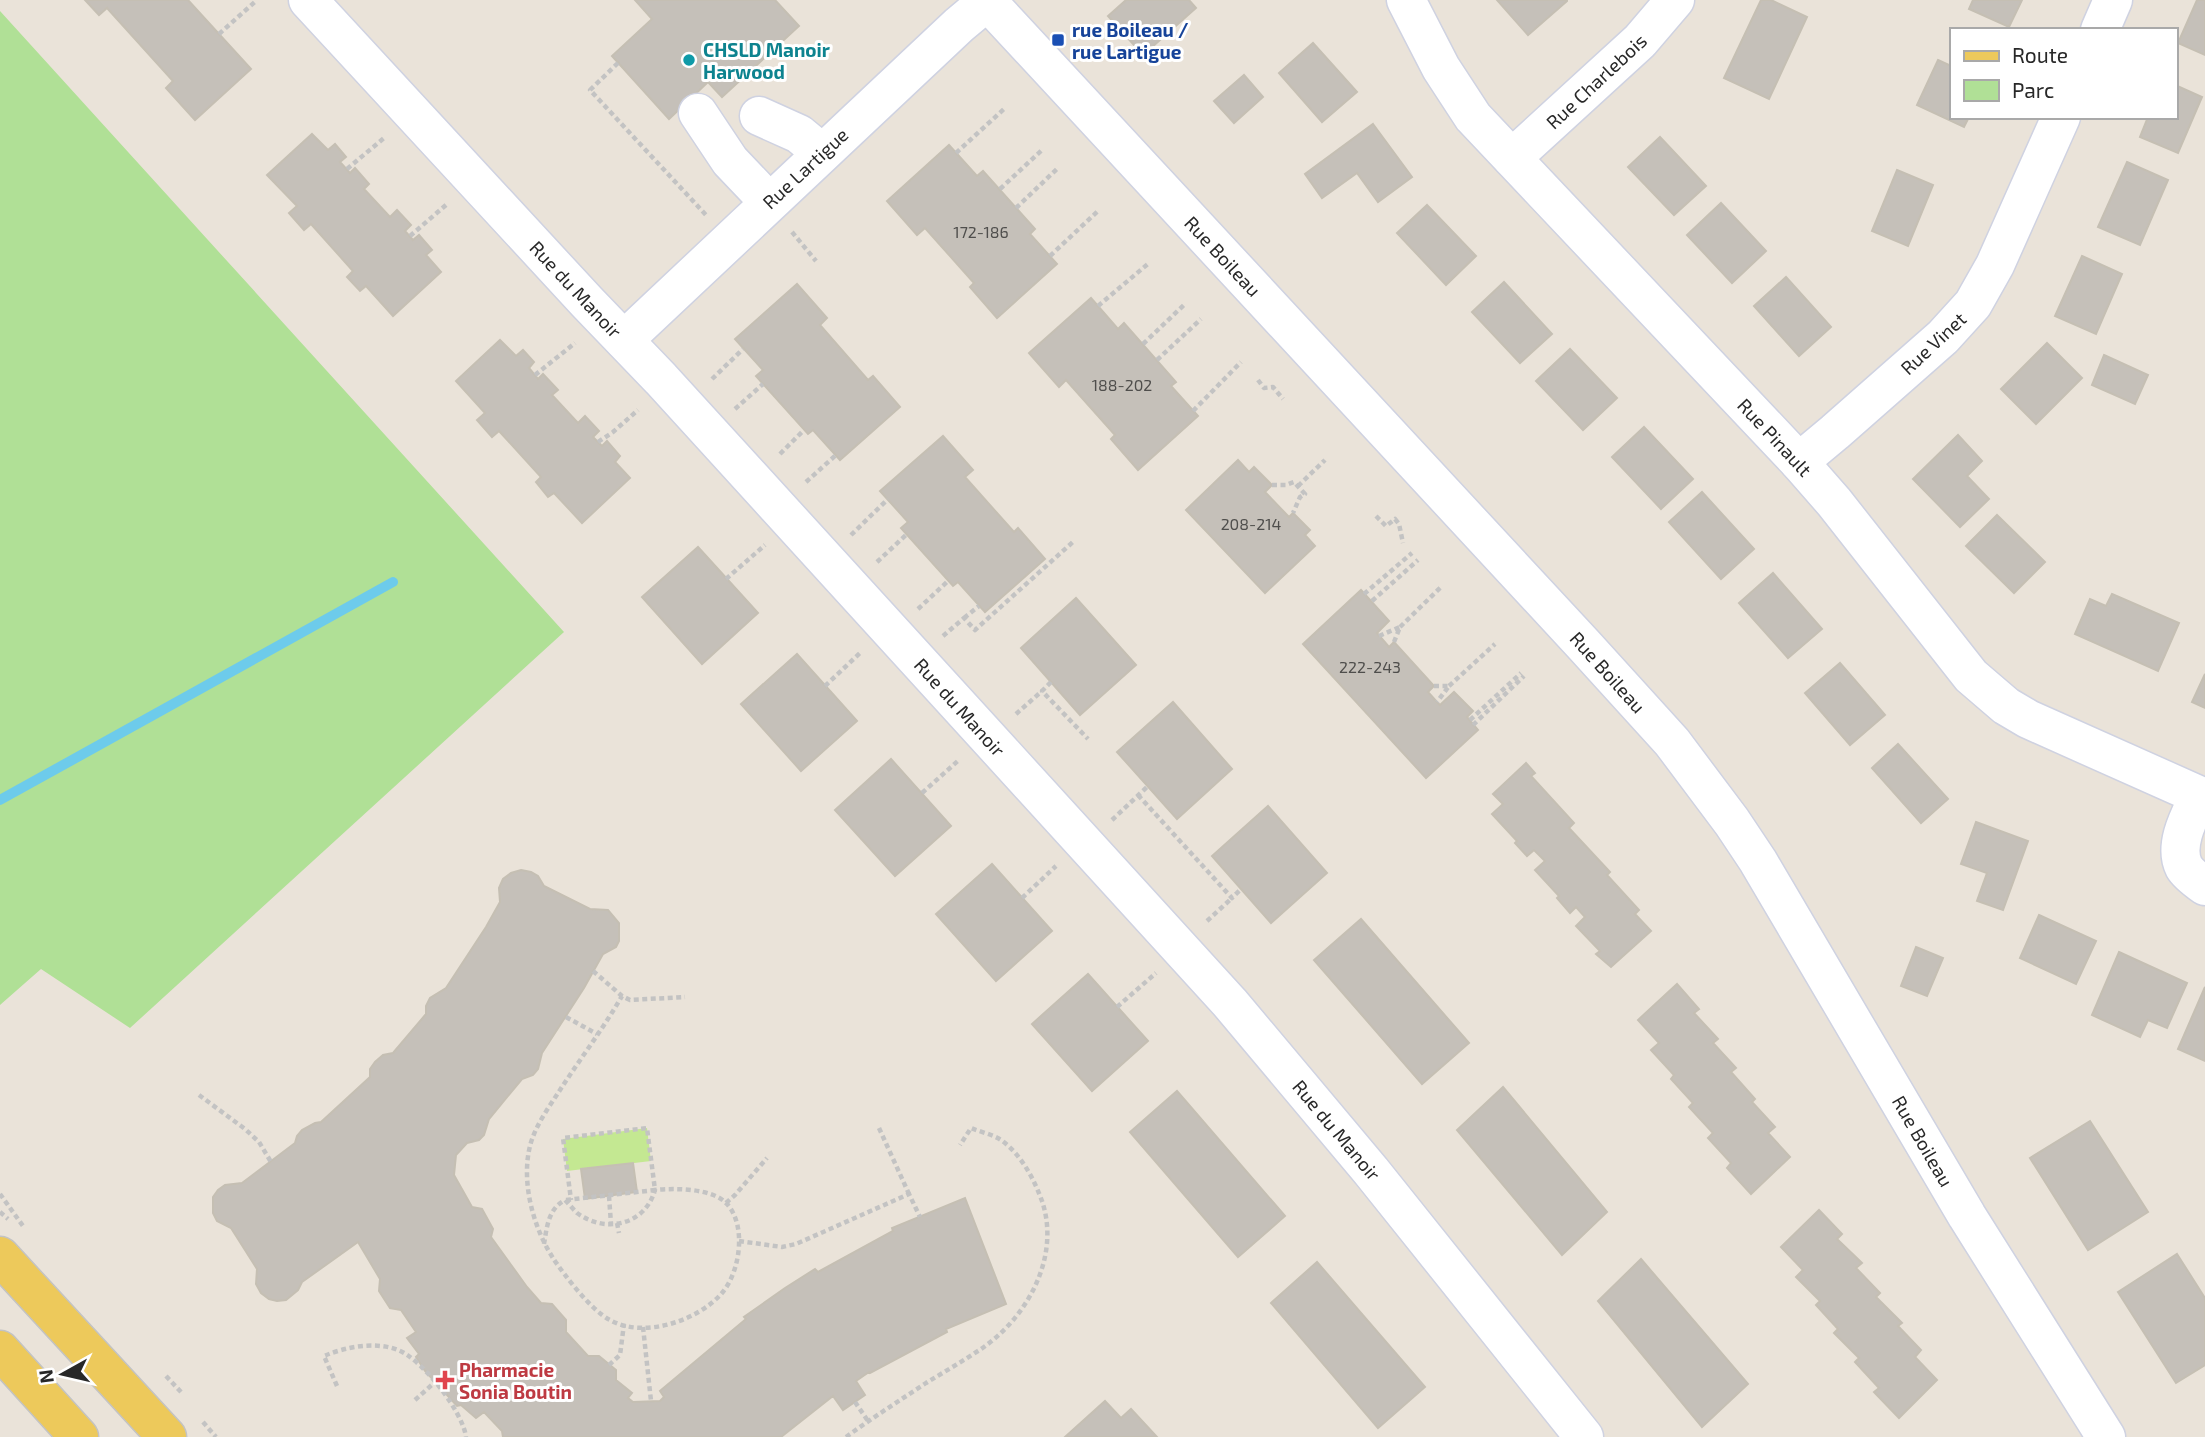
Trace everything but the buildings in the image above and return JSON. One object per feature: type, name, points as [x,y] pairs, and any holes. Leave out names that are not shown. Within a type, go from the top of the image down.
[{"type":"main road","points":[[14,1244],[167,1437]]},
{"type":"main road","points":[[0,1350],[79,1437]]},
{"type":"street","name":"Rue du Manoir","points":[[308,0],[624,340],[1230,1003],[1371,1171],[1584,1437]]},
{"type":"street","name":"Rue Lartigue","points":[[624,340],[988,0]]},
{"type":"street","name":"Rue Boileau","points":[[988,0],[1583,644],[1686,761],[1758,861],[1967,1216],[2106,1437]]},
{"type":"street","name":"Rue Pinault","points":[[1406,0],[1441,68],[1473,117],[1799,462],[1834,502],[1949,651],[1988,692],[2028,719],[2202,797]]},
{"type":"street","name":"Rue Charlebois","points":[[1512,158],[1640,41],[1675,0]]},
{"type":"street","points":[[2101,28],[2113,0]]},
{"type":"street","points":[[698,113],[730,161],[769,202]]},
{"type":"street","points":[[759,116],[799,134],[822,153]]},
{"type":"street","name":"Rue Vinet","points":[[1799,462],[1943,337],[1973,304],[1995,265],[2060,119]]},
{"type":"street","points":[[2202,797],[2182,837],[2180,854],[2184,868],[2205,886]]},
{"type":"path","points":[[219,34],[257,0]]},
{"type":"path","points":[[618,63],[590,90],[710,220]]},
{"type":"path","points":[[956,153],[1004,109]]},
{"type":"path","points":[[347,169],[385,137]]},
{"type":"path","points":[[999,189],[1042,150]]},
{"type":"path","points":[[1016,208],[1059,167]]},
{"type":"path","points":[[410,236],[447,204]]},
{"type":"path","points":[[1050,256],[1099,210]]},
{"type":"path","points":[[1098,306],[1149,263]]},
{"type":"path","points":[[1143,344],[1186,303]]},
{"type":"path","points":[[1157,360],[1201,319]]},
{"type":"path","points":[[535,375],[584,335]]},
{"type":"path","points":[[709,381],[743,349]]},
{"type":"path","points":[[1194,411],[1241,362]]},
{"type":"path","points":[[1258,380],[1264,388],[1273,387],[1283,398]]},
{"type":"path","points":[[727,417],[764,384]]},
{"type":"path","points":[[598,442],[646,403]]},
{"type":"path","points":[[778,455],[804,430]]},
{"type":"path","points":[[805,483],[836,455]]},
{"type":"path","points":[[1298,486],[1325,460]]},
{"type":"path","points":[[1272,485],[1294,482],[1298,486],[1304,494],[1293,513]]},
{"type":"path","points":[[843,544],[888,499]]},
{"type":"path","points":[[1376,516],[1386,526],[1395,519],[1399,524],[1403,544]]},
{"type":"path","points":[[867,571],[907,534]]},
{"type":"path","points":[[726,579],[771,540]]},
{"type":"path","points":[[964,618],[975,630],[1074,541]]},
{"type":"path","points":[[1364,594],[1412,553]]},
{"type":"path","points":[[1371,601],[1418,560]]},
{"type":"path","points":[[909,617],[948,581]]},
{"type":"path","points":[[1379,636],[1400,627],[1442,586]]},
{"type":"path","points":[[935,643],[979,606]]},
{"type":"path","points":[[1394,642],[1400,627]]},
{"type":"path","points":[[1437,702],[1449,686],[1495,644]]},
{"type":"path","points":[[825,686],[868,645]]},
{"type":"path","points":[[1471,722],[1523,675]]},
{"type":"path","points":[[1008,722],[1051,682]]},
{"type":"path","points":[[1434,686],[1449,686]]},
{"type":"path","points":[[1042,691],[1088,739]]},
{"type":"path","points":[[922,793],[968,753]]},
{"type":"path","points":[[1104,828],[1147,787]]},
{"type":"path","points":[[1138,795],[1232,898]]},
{"type":"path","points":[[1022,898],[1065,858]]},
{"type":"path","points":[[1198,929],[1241,889]]},
{"type":"path","points":[[1117,1007],[1164,966]]},
{"type":"path","points":[[593,971],[630,1000],[685,997]]},
{"type":"path","points":[[544,1244],[550,1215],[557,1204],[568,1200],[673,1188],[695,1191],[726,1203],[733,1215],[739,1241],[739,1256],[732,1277],[722,1293],[706,1307],[679,1322],[658,1328],[610,1320],[582,1296],[544,1244],[534,1216],[528,1186],[530,1143],[545,1111],[622,996]]},
{"type":"path","points":[[566,1017],[597,1034]]},
{"type":"path","points":[[198,1095],[246,1129],[259,1142],[271,1162]]},
{"type":"path","points":[[647,1128],[655,1190],[652,1202],[629,1222],[596,1222],[577,1213],[568,1200],[563,1139],[647,1128]]},
{"type":"path","points":[[879,1128],[920,1217]]},
{"type":"path","points":[[846,1437],[983,1348],[1017,1315],[1040,1277],[1046,1254],[1047,1227],[1044,1206],[1036,1185],[1020,1159],[1000,1140],[971,1128],[960,1145]]},
{"type":"path","points":[[726,1203],[767,1158]]},
{"type":"path","points":[[0,1194],[14,1244]]},
{"type":"path","points":[[739,1241],[782,1247],[796,1244],[909,1194]]},
{"type":"path","points":[[609,1196],[614,1224],[619,1233]]},
{"type":"path","points":[[609,1365],[620,1355],[624,1324]]},
{"type":"path","points":[[643,1327],[651,1401]]},
{"type":"path","points":[[337,1386],[324,1356],[356,1347],[398,1350],[435,1382],[457,1412],[466,1437]]},
{"type":"path","points":[[415,1400],[435,1382]]},
{"type":"path","points":[[855,1402],[868,1421]]},
{"type":"path","points":[[203,1423],[216,1437]]},
{"type":"green space","points":[[0,11],[564,632],[130,1028],[41,969],[0,1005]]},
{"type":"green space","points":[[647,1128],[651,1161],[567,1171],[563,1139]]},
{"type":"waterway","points":[[0,800],[393,582]]},
{"type":"place","name":"rue Boileau / rue Lartigue","points":[[1058,40]]},
{"type":"place","name":"CHSLD Manoir Harwood","points":[[689,60]]},
{"type":"place","name":"Pharmacie Sonia Boutin","points":[[445,1380]]}]
